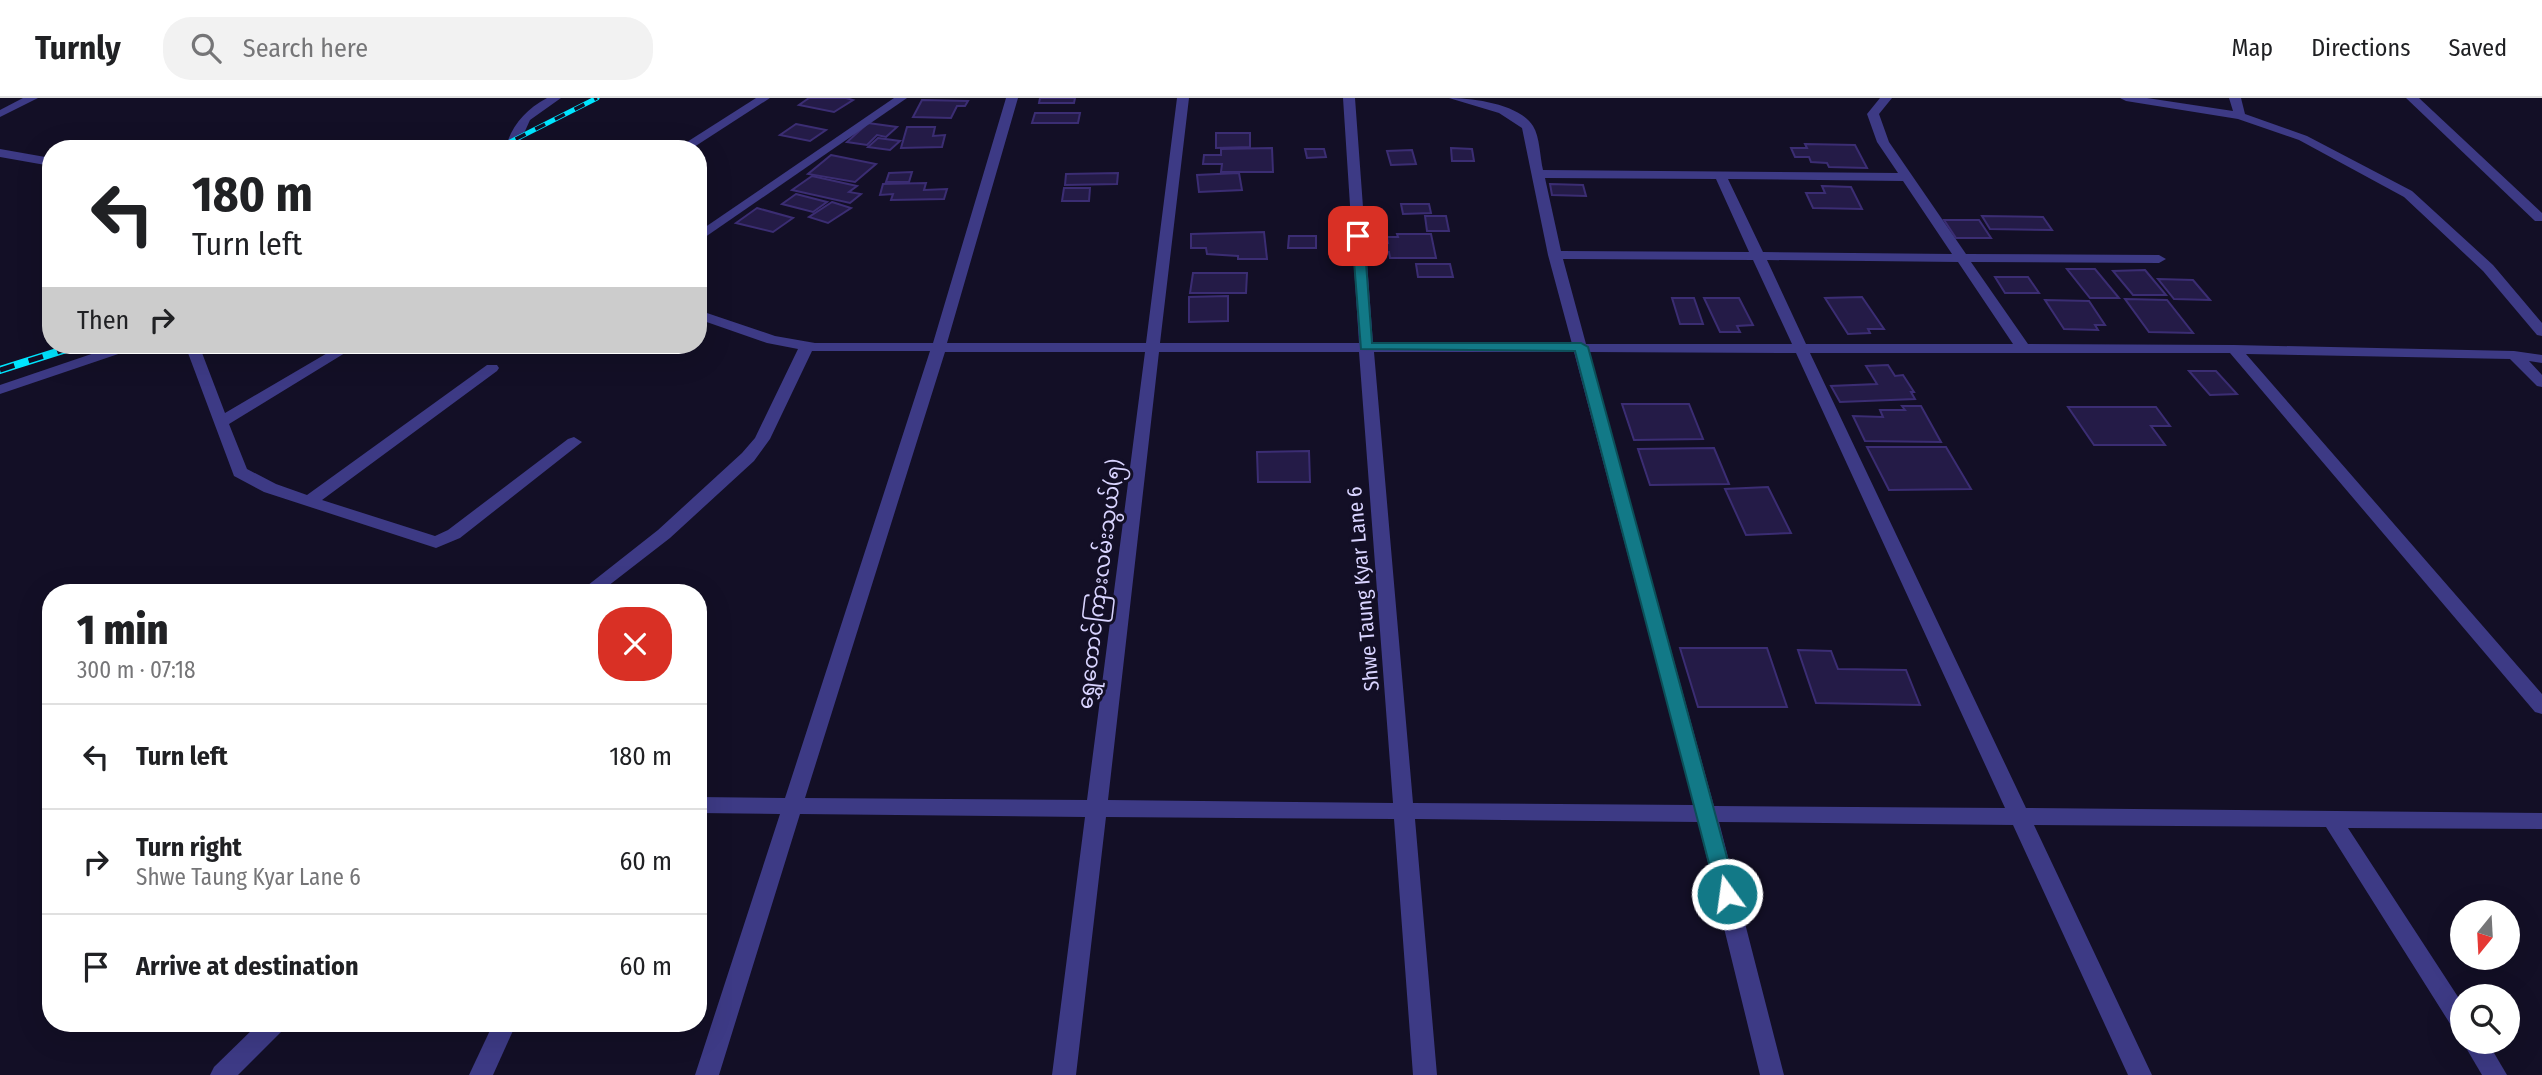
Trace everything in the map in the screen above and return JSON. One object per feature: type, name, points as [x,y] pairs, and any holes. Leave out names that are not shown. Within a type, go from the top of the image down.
[{"type":"street","points":[[0,114],[32,98]]},
{"type":"street","points":[[513,140],[527,113],[555,98]]},
{"type":"street","points":[[696,140],[764,98]]},
{"type":"street","points":[[707,232],[901,98]]},
{"type":"street","points":[[707,1075],[939,347],[1012,98]]},
{"type":"street","name":"ရွှေတောင်ကြားလမ်းသွယ်(၅)","points":[[1064,1075],[1183,98]]},
{"type":"street","name":"Shwe Taung Kyar Lane 6","points":[[1349,98],[1366,347],[1425,1075]]},
{"type":"street","points":[[1455,98],[1503,110],[1517,116],[1528,127],[1555,255],[1707,816],[1772,1075]]},
{"type":"street","points":[[1886,98],[1872,114],[1884,142],[2023,348]]},
{"type":"street","points":[[2126,98],[2240,116],[2303,138],[2408,194],[2488,268],[2542,332]]},
{"type":"street","points":[[2235,98],[2240,116]]},
{"type":"street","points":[[2412,98],[2540,218]]},
{"type":"street","points":[[0,153],[42,160]]},
{"type":"street","points":[[1536,174],[1907,177]]},
{"type":"street","points":[[1720,175],[2140,1075]]},
{"type":"street","points":[[1555,255],[2160,259]]},
{"type":"street","points":[[707,317],[772,340],[807,346],[2234,349],[2514,355],[2542,359]]},
{"type":"street","points":[[599,584],[664,534],[748,457],[762,439],[807,346]]},
{"type":"street","points":[[2234,349],[2542,707]]},
{"type":"street","points":[[0,390],[105,354]]},
{"type":"street","points":[[195,354],[240,472],[270,488],[436,542],[454,534],[574,442]]},
{"type":"street","points":[[221,422],[336,354]]},
{"type":"street","points":[[2514,355],[2542,383]]},
{"type":"street","points":[[309,501],[492,368]]},
{"type":"street","points":[[707,806],[2542,821]]},
{"type":"street","points":[[2332,820],[2450,1004]]},
{"type":"street","points":[[222,1075],[266,1032]]},
{"type":"street","points":[[481,1075],[500,1032]]},
{"type":"street","points":[[2482,1054],[2495,1075]]},
{"type":"building","points":[[809,98],[853,100],[834,112],[799,105]]},
{"type":"building","points":[[1040,98],[1075,98],[1074,103],[1039,103]]},
{"type":"building","points":[[922,100],[968,101],[965,106],[957,106],[951,118],[913,117]]},
{"type":"building","points":[[1035,113],[1080,113],[1078,123],[1032,123]]},
{"type":"building","points":[[868,123],[897,127],[886,137],[877,135],[867,145],[847,142]]},
{"type":"building","points":[[796,124],[826,130],[810,141],[780,135]]},
{"type":"building","points":[[907,127],[935,127],[933,136],[945,135],[942,147],[901,148]]},
{"type":"building","points":[[1216,133],[1250,133],[1250,147],[1216,148]]},
{"type":"building","points":[[878,138],[900,141],[890,150],[868,147]]},
{"type":"building","points":[[1805,144],[1855,145],[1867,168],[1829,167],[1827,163],[1811,162],[1809,157],[1795,157],[1791,148],[1807,148]]},
{"type":"building","points":[[1272,148],[1273,172],[1221,172],[1222,164],[1203,164],[1204,155],[1221,155],[1221,149]]},
{"type":"building","points":[[1451,148],[1472,149],[1474,161],[1452,161]]},
{"type":"building","points":[[1305,149],[1324,149],[1326,157],[1307,158]]},
{"type":"building","points":[[1412,150],[1416,164],[1391,165],[1387,151]]},
{"type":"building","points":[[831,155],[876,164],[855,182],[808,174]]},
{"type":"building","points":[[912,172],[909,182],[886,182],[889,173]]},
{"type":"building","points":[[1118,173],[1117,184],[1065,185],[1066,174]]},
{"type":"building","points":[[1239,173],[1242,190],[1199,192],[1197,175]]},
{"type":"building","points":[[812,176],[857,186],[849,192],[861,194],[850,203],[792,190]]},
{"type":"building","points":[[926,183],[924,190],[947,189],[944,199],[891,200],[893,194],[880,195],[883,184]]},
{"type":"building","points":[[1550,184],[1583,185],[1586,196],[1552,195]]},
{"type":"building","points":[[1822,186],[1851,187],[1862,209],[1813,208],[1806,193],[1825,193]]},
{"type":"building","points":[[1064,188],[1090,188],[1089,201],[1062,201]]},
{"type":"building","points":[[796,194],[827,202],[813,212],[782,204]]},
{"type":"building","points":[[832,202],[851,208],[828,223],[809,217]]},
{"type":"building","points":[[1401,204],[1429,204],[1431,213],[1403,214]]},
{"type":"building","points":[[757,208],[793,218],[773,232],[736,223]]},
{"type":"building","points":[[1425,216],[1446,216],[1449,231],[1427,231]]},
{"type":"building","points":[[1982,216],[2043,217],[2052,230],[1990,229]]},
{"type":"building","points":[[1944,220],[1979,220],[1991,238],[1956,238]]},
{"type":"building","points":[[1264,232],[1267,259],[1238,259],[1238,256],[1207,254],[1206,248],[1191,248],[1191,234]]},
{"type":"building","points":[[1397,234],[1431,234],[1436,258],[1390,258],[1389,252],[1378,252],[1377,244],[1388,243],[1387,237],[1398,237]]},
{"type":"building","points":[[1289,236],[1316,236],[1316,248],[1288,248]]},
{"type":"building","points":[[1416,264],[1450,264],[1453,277],[1418,277]]},
{"type":"building","points":[[2067,269],[2095,269],[2119,298],[2090,298]]},
{"type":"building","points":[[2145,270],[2166,295],[2133,295],[2113,271]]},
{"type":"building","points":[[1193,273],[1247,273],[1246,293],[1190,293]]},
{"type":"building","points":[[1995,277],[2028,277],[2039,293],[2005,293]]},
{"type":"building","points":[[2158,279],[2193,280],[2210,300],[2174,299]]},
{"type":"building","points":[[1228,296],[1228,321],[1189,322],[1189,297]]},
{"type":"building","points":[[1862,297],[1884,329],[1868,329],[1870,333],[1848,334],[1825,298]]},
{"type":"building","points":[[1672,298],[1694,298],[1703,324],[1680,324]]},
{"type":"building","points":[[1704,298],[1739,298],[1753,325],[1737,326],[1740,332],[1720,332]]},
{"type":"building","points":[[2125,299],[2167,300],[2193,333],[2149,332]]},
{"type":"building","points":[[2045,300],[2089,301],[2105,325],[2095,325],[2098,330],[2064,329]]},
{"type":"building","points":[[1888,365],[1895,376],[1903,375],[1914,392],[1911,392],[1915,399],[1840,402],[1831,386],[1877,384],[1866,366]]},
{"type":"building","points":[[2189,371],[2216,371],[2237,394],[2210,395]]},
{"type":"building","points":[[1622,404],[1689,404],[1703,439],[1634,440]]},
{"type":"building","points":[[1902,406],[1921,406],[1941,442],[1865,441],[1853,416],[1883,417],[1880,410],[1905,410]]},
{"type":"building","points":[[2068,407],[2156,407],[2170,426],[2151,426],[2165,445],[2094,445]]},
{"type":"building","points":[[1867,447],[1946,447],[1971,489],[1889,490]]},
{"type":"building","points":[[1714,448],[1729,484],[1650,485],[1638,449]]},
{"type":"building","points":[[1309,451],[1310,482],[1258,482],[1257,452]]},
{"type":"building","points":[[1768,487],[1791,533],[1746,535],[1725,489]]},
{"type":"building","points":[[1680,648],[1767,648],[1787,707],[1698,707]]},
{"type":"building","points":[[1798,650],[1831,651],[1838,669],[1906,670],[1920,705],[1816,703]]},
{"type":"railway","points":[[514,140],[597,98]]},
{"type":"railway","points":[[0,370],[51,354]]},
{"type":"route","points":[[1358,236],[1366,347],[1581,347],[1727,894]]}]
